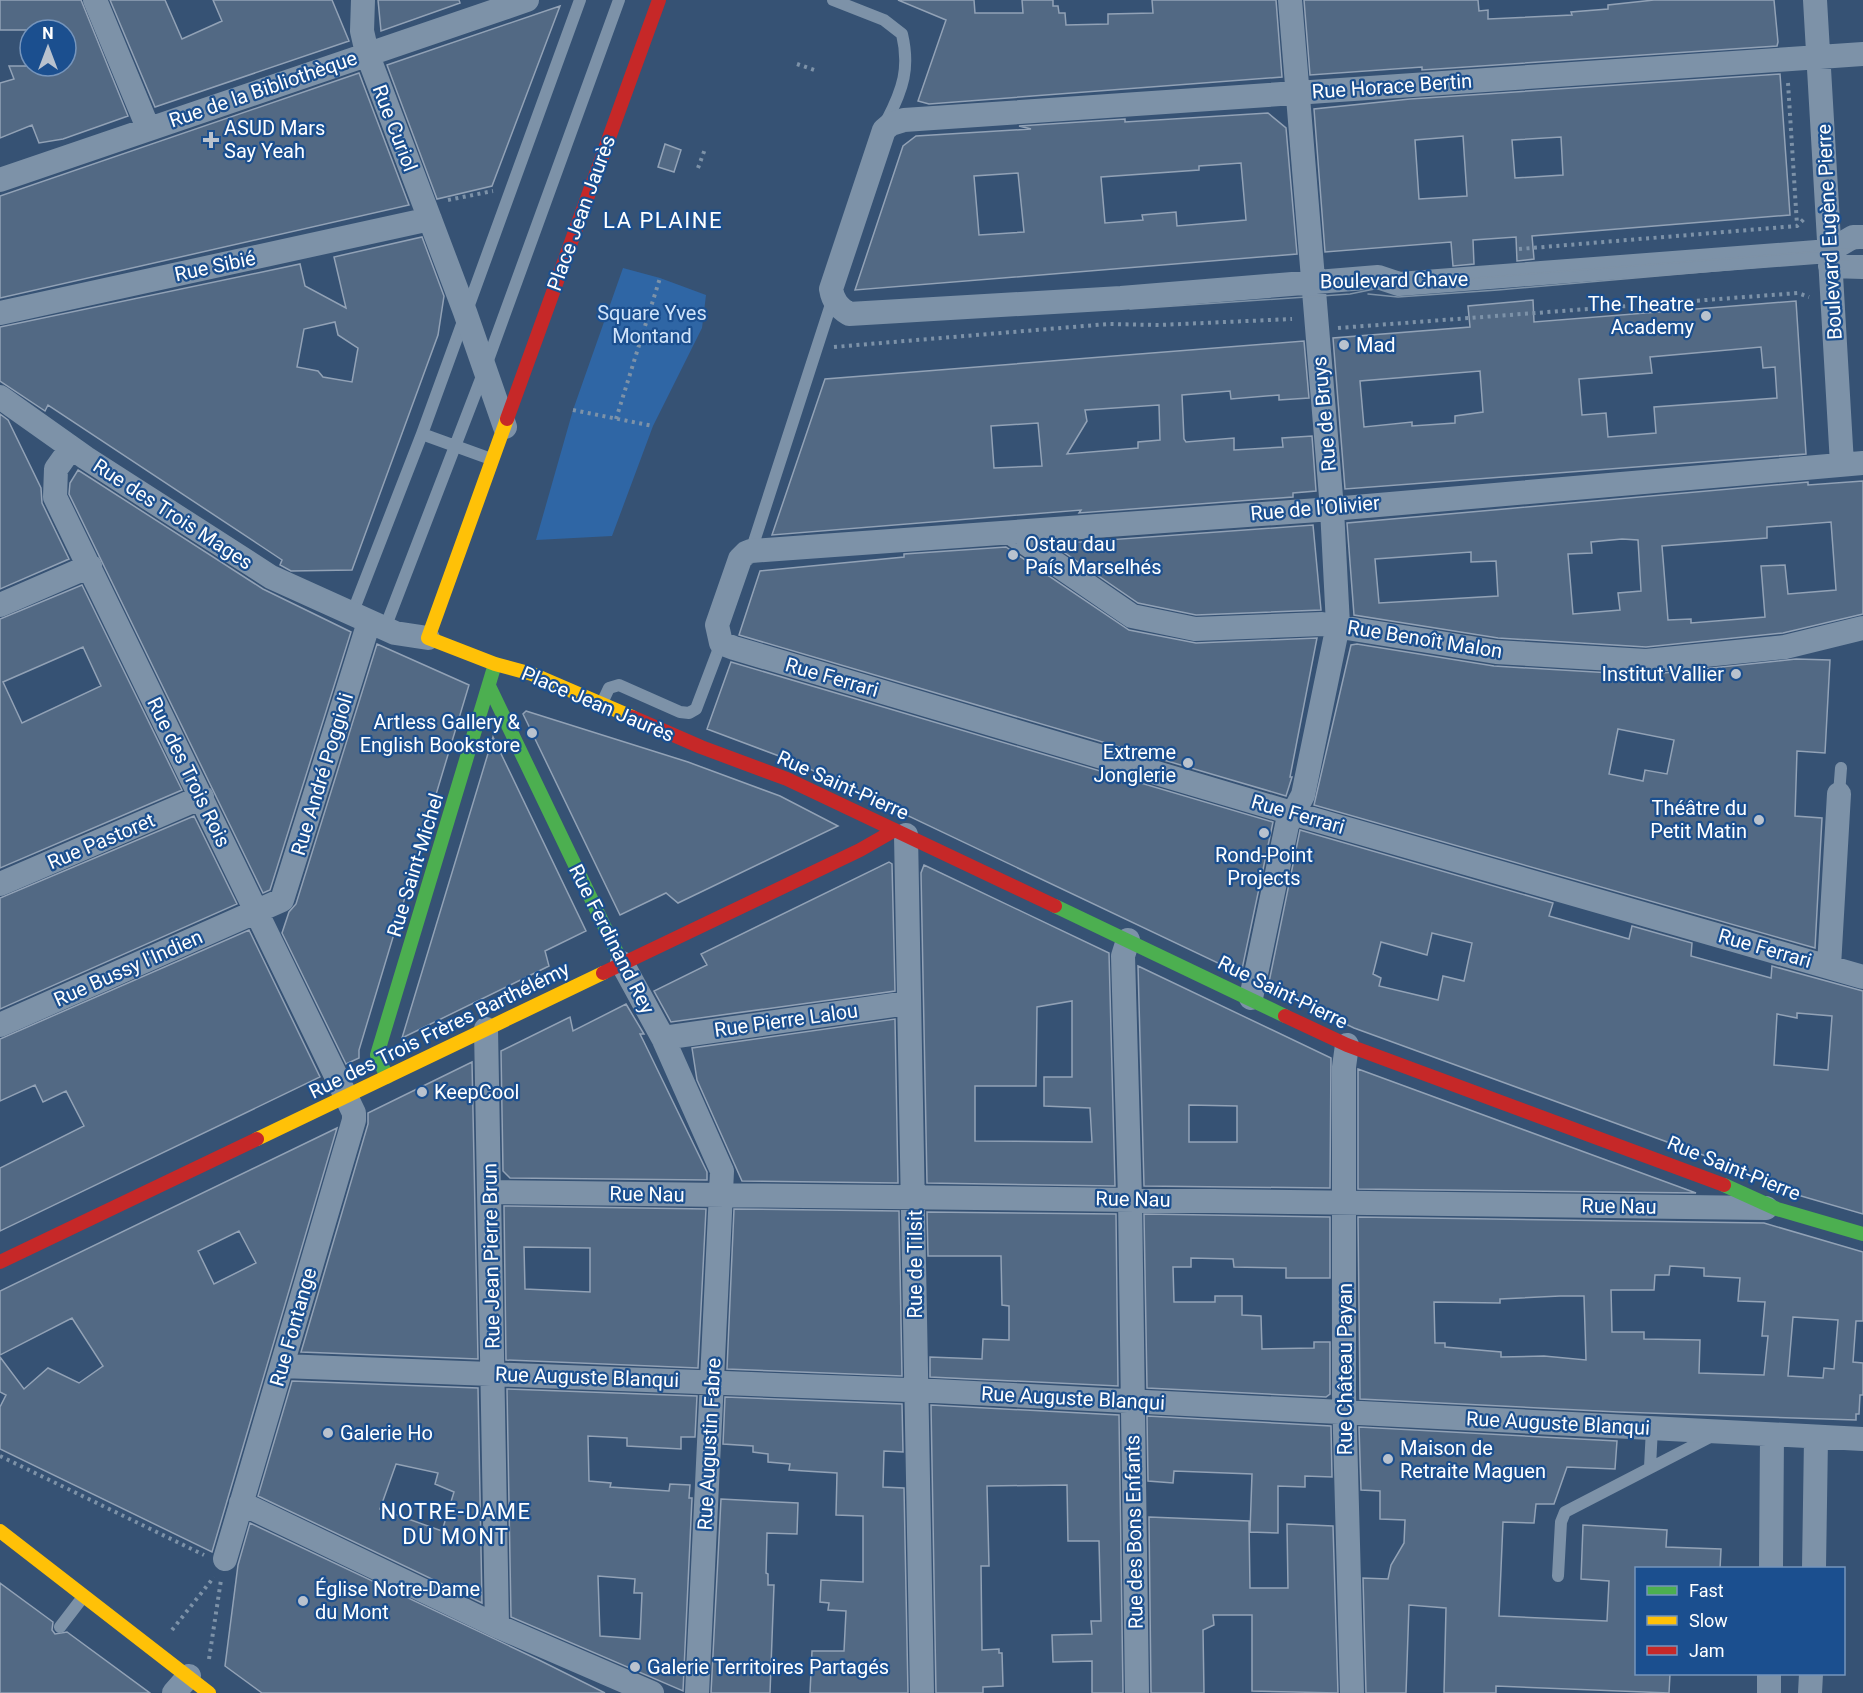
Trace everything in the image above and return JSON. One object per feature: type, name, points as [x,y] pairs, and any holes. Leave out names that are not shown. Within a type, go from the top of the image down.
[{"type":"street","points":[[95,0],[148,128]]},
{"type":"street","name":"Rue Curiol","points":[[363,0],[362,31],[367,53],[436,210],[465,312]]},
{"type":"street","name":"Rue de la Bibliothèque","points":[[0,180],[527,0]]},
{"type":"street","name":"Place Jean Jaurès","points":[[428,638],[659,0]]},
{"type":"street","name":"Rue de Bruys","points":[[1251,998],[1287,825],[1304,795],[1338,625],[1332,509],[1290,0]]},
{"type":"street","name":"Boulevard Eugène Pierre","points":[[1815,0],[1830,258],[1852,464]]},
{"type":"street","name":"Rue Horace Bertin","points":[[841,306],[833,279],[884,130],[897,122],[921,118],[1863,54]]},
{"type":"street","name":"Rue Sibié","points":[[0,313],[436,210]]},
{"type":"street","name":"Boulevard Chave","points":[[1830,258],[1853,237],[1863,237]]},
{"type":"street","name":"Boulevard Chave","points":[[841,306],[1121,298],[1378,277],[1399,284],[1830,258],[1863,267]]},
{"type":"street","points":[[465,312],[505,427]]},
{"type":"street","name":"Rue des Trois Mages","points":[[0,397],[71,448],[271,577],[365,620]]},
{"type":"street","name":"Rue des Trois Rois","points":[[71,448],[56,469],[55,497],[346,1096]]},
{"type":"street","name":"Rue de l'Olivier","points":[[759,550],[1332,509],[1852,464]]},
{"type":"street","name":"Rue Benoît Malon","points":[[1011,533],[1132,616],[1195,629],[1338,625],[1496,652],[1646,661],[1785,647],[1863,628]]},
{"type":"street","points":[[728,645],[717,625],[740,559],[759,550]]},
{"type":"street","points":[[0,605],[90,566]]},
{"type":"street","name":"Place Jean Jaurès","points":[[365,620],[401,634],[428,638],[495,664],[532,674],[701,747]]},
{"type":"street","name":"Rue André Poggioli","points":[[257,912],[282,900],[365,620]]},
{"type":"street","name":"Rue Ferrari","points":[[728,645],[1294,814],[1863,977]]},
{"type":"street","name":"Rue Saint-Michel","points":[[387,1077],[378,1054],[495,664]]},
{"type":"street","name":"Rue Ferdinand Rey","points":[[489,688],[622,963],[663,1038],[722,1171],[722,1195]]},
{"type":"street","name":"Rue Saint-Pierre","points":[[701,747],[787,779],[1347,1045],[1707,1177],[1777,1209],[1863,1234]]},
{"type":"street","points":[[1829,966],[1839,794]]},
{"type":"street","name":"Rue Pastoret","points":[[0,884],[202,797]]},
{"type":"street","name":"Rue des Trois Frères Barthélémy","points":[[0,1262],[622,963],[900,833]]},
{"type":"street","name":"Rue de Tilsit","points":[[900,833],[915,1197],[922,1693]]},
{"type":"street","name":"Rue Bussy l'Indien","points":[[0,1025],[257,912]]},
{"type":"street","name":"Rue des Bons Enfants","points":[[1128,940],[1123,956],[1130,1199],[1137,1693]]},
{"type":"street","name":"Rue Pierre Lalou","points":[[663,1038],[908,1003]]},
{"type":"street","name":"Rue Jean Pierre Brun","points":[[486,1029],[497,1626]]},
{"type":"street","name":"Rue Château Payan","points":[[1347,1045],[1344,1410],[1352,1693]]},
{"type":"street","name":"Rue Fontange","points":[[224,1562],[354,1120],[346,1096]]},
{"type":"street","name":"Rue Nau","points":[[489,1191],[1344,1201],[1777,1209]]},
{"type":"street","name":"Rue Augustin Fabre","points":[[697,1693],[722,1195]]},
{"type":"street","name":"Rue Auguste Blanqui","points":[[282,1366],[712,1382],[1344,1410],[1863,1439]]},
{"type":"street","points":[[1771,1567],[1772,1435]]},
{"type":"street","points":[[1814,1567],[1816,1438]]},
{"type":"street","points":[[241,1503],[497,1626],[652,1693]]},
{"type":"street","points":[[0,1531],[209,1693]]},
{"type":"street","points":[[1769,1675],[1769,1693]]},
{"type":"street","points":[[1810,1693],[1811,1675]]},
{"type":"lane","points":[[365,620],[422,434],[580,0]]},
{"type":"lane","points":[[365,620],[455,446],[619,0]]},
{"type":"lane","points":[[833,0],[884,20],[902,34],[907,57],[900,92],[887,120]]},
{"type":"lane","points":[[759,550],[818,347],[841,306]]},
{"type":"lane","points":[[422,434],[493,460]]},
{"type":"lane","points":[[602,704],[609,688],[619,685],[680,712],[689,713],[696,709],[728,645]]},
{"type":"lane","points":[[1839,794],[1841,768]]},
{"type":"lane","points":[[1650,1467],[1652,1428]]},
{"type":"lane","points":[[1558,1576],[1561,1522],[1565,1512],[1720,1432]]},
{"type":"lane","points":[[60,1627],[84,1596]]},
{"type":"path","points":[[797,64],[818,71]]},
{"type":"path","points":[[1788,72],[1797,226]]},
{"type":"path","points":[[698,168],[705,148]]},
{"type":"path","points":[[436,210],[497,190]]},
{"type":"path","points":[[1515,249],[1797,226],[1809,214]]},
{"type":"path","points":[[616,419],[660,278]]},
{"type":"path","points":[[1330,331],[1334,328],[1798,293],[1814,299]]},
{"type":"path","points":[[1600,304],[1619,306]]},
{"type":"path","points":[[818,347],[1108,324],[1159,325],[1291,317],[1296,325]]},
{"type":"path","points":[[1387,324],[1400,321]]},
{"type":"path","points":[[573,410],[653,426]]},
{"type":"path","points":[[0,1456],[224,1562]]},
{"type":"path","points":[[169,1634],[224,1562]]},
{"type":"path","points":[[190,1678],[224,1562]]},
{"type":"green space","name":"Square Yves Montand","points":[[623,268],[660,278],[706,295],[702,328],[653,426],[612,536],[536,540],[573,410]]},
{"type":"building","points":[[0,0],[81,0],[128,116],[63,139],[39,143],[32,125],[0,138],[0,83],[14,79],[9,66],[18,66],[18,78],[78,78],[78,18],[18,18],[18,30],[0,30]]},
{"type":"building","points":[[110,0],[165,0],[182,39],[222,21],[213,0],[332,0],[349,41],[155,107]]},
{"type":"building","points":[[378,0],[459,0],[460,3],[381,31]]},
{"type":"building","points":[[898,0],[974,0],[975,13],[1023,13],[1022,0],[1053,0],[1053,6],[1058,6],[1059,13],[1065,13],[1066,25],[1108,24],[1108,14],[1153,13],[1152,0],[1276,0],[1282,77],[929,104],[918,101],[946,20]]},
{"type":"building","points":[[1304,0],[1478,0],[1479,11],[1488,10],[1488,19],[1572,15],[1571,12],[1608,9],[1608,5],[1654,0],[1774,0],[1778,42],[1777,46],[1422,70],[1422,67],[1310,75]]},
{"type":"building","points":[[560,6],[492,186],[437,199],[387,65]]},
{"type":"building","points":[[359,73],[409,205],[0,298],[0,196]]},
{"type":"building","points":[[1780,74],[1790,215],[1532,236],[1534,259],[1517,261],[1516,237],[1473,240],[1474,264],[1453,266],[1451,242],[1325,252],[1314,109],[1410,99]],"holes":[[[1463,136],[1467,196],[1419,199],[1415,140]],[[1561,137],[1563,175],[1515,178],[1512,140]]]},
{"type":"building","points":[[1268,113],[1286,128],[1297,254],[855,290],[903,146],[916,136],[1031,129],[1019,126],[1125,119],[1125,122]],"holes":[[[1241,163],[1246,220],[1177,226],[1176,212],[1142,215],[1143,220],[1105,223],[1101,177],[1199,170],[1199,166]],[[1018,173],[1024,232],[979,235],[974,176]]]},
{"type":"building","points":[[665,144],[681,150],[674,172],[658,167]]},
{"type":"building","points":[[422,237],[444,296],[438,335],[352,570],[291,571],[280,565],[282,560],[48,405],[45,411],[0,381],[0,327],[300,264],[305,286],[346,308],[334,257]],"holes":[[[335,322],[338,335],[358,348],[352,382],[323,377],[318,371],[297,367],[304,329]]]},
{"type":"building","points":[[1533,300],[1534,322],[1796,301],[1806,454],[1345,489],[1333,338],[1470,327],[1468,306]],"holes":[[[1761,347],[1763,368],[1775,367],[1777,398],[1654,407],[1656,433],[1608,437],[1606,413],[1582,415],[1579,379],[1652,373],[1650,357]],[[1480,371],[1483,412],[1455,416],[1455,423],[1412,426],[1412,422],[1364,427],[1360,381]]]},
{"type":"building","points":[[1304,341],[1309,398],[1279,400],[1279,395],[1231,399],[1230,391],[1182,395],[1184,439],[1186,442],[1234,438],[1234,450],[1283,447],[1282,438],[1312,436],[1316,491],[1293,493],[1293,497],[1079,513],[1081,510],[772,535],[825,379]],"holes":[[[1159,405],[1160,440],[1138,442],[1138,448],[1067,454],[1087,421],[1085,410]],[[1038,423],[1042,466],[994,468],[991,426]]]},
{"type":"building","points":[[0,414],[8,420],[41,488],[42,503],[69,559],[0,589]]},
{"type":"building","points":[[78,470],[263,589],[351,632],[270,890],[263,893],[69,494],[70,483]]},
{"type":"building","points":[[1863,481],[1863,614],[1783,633],[1646,647],[1498,638],[1354,615],[1347,523],[1808,482],[1808,485]],"holes":[[[1831,522],[1836,590],[1788,594],[1785,565],[1761,566],[1765,617],[1691,623],[1691,619],[1668,620],[1662,546],[1767,538],[1767,527]],[[1638,540],[1641,591],[1618,593],[1620,610],[1573,614],[1568,554],[1592,553],[1591,542]],[[1471,552],[1471,562],[1496,561],[1498,596],[1379,603],[1375,559]]]},
{"type":"building","points":[[1313,525],[1321,610],[1196,615],[1138,603],[1052,544]]},
{"type":"building","points":[[1006,547],[1129,630],[1196,643],[1317,638],[1290,777],[1292,777],[1286,796],[739,635],[760,571],[904,557],[904,554]]},
{"type":"building","points":[[82,585],[182,790],[0,868],[0,619]],"holes":[[[83,647],[101,686],[22,723],[3,682]]]},
{"type":"building","points":[[377,644],[469,685],[359,1050],[359,1058],[346,1064],[282,933],[289,912],[296,904]]},
{"type":"building","points":[[1357,644],[1494,666],[1645,675],[1796,659],[1830,660],[1825,753],[1797,751],[1795,816],[1822,818],[1815,948],[1314,805],[1351,645]],"holes":[[[1618,729],[1674,740],[1667,774],[1645,770],[1643,781],[1609,774]]]},
{"type":"building","points":[[731,662],[1273,822],[1241,974],[795,762],[707,729]]},
{"type":"building","points":[[526,711],[688,762],[780,796],[838,826],[678,903],[666,893],[620,915],[523,714]]},
{"type":"building","points":[[493,737],[586,931],[545,951],[549,966],[402,1038]]},
{"type":"building","points":[[194,816],[237,904],[0,1009],[0,898]]},
{"type":"building","points":[[1300,830],[1553,903],[1549,916],[1629,939],[1632,926],[1692,943],[1691,956],[1771,978],[1772,966],[1863,991],[1863,1214],[1784,1191],[1714,1159],[1354,1028],[1268,987]],"holes":[[[1432,933],[1472,943],[1464,981],[1443,976],[1438,1000],[1379,986],[1381,978],[1373,974],[1381,942],[1427,955]],[[1797,1013],[1832,1016],[1828,1070],[1774,1065],[1777,1014],[1797,1018]]]},
{"type":"building","points":[[889,862],[892,864],[895,991],[671,1022],[654,991],[707,965],[701,954]]},
{"type":"building","points":[[924,865],[1109,953],[1115,1186],[927,1183],[921,873]],"holes":[[[1072,1001],[1072,1077],[1044,1077],[1044,1106],[1090,1108],[1092,1142],[975,1141],[975,1086],[1036,1086],[1037,1007]]]},
{"type":"building","points":[[249,930],[320,1077],[0,1231],[0,1168],[84,1126],[66,1091],[43,1102],[35,1085],[0,1101],[0,1039]]},
{"type":"building","points":[[1138,966],[1331,1058],[1330,1188],[1144,1186]],"holes":[[[1189,1105],[1237,1106],[1237,1142],[1189,1142]]]},
{"type":"building","points":[[626,1004],[644,1034],[640,1034],[707,1172],[707,1180],[510,1178],[503,1171],[501,1051],[570,1017],[573,1031]]},
{"type":"building","points":[[895,1019],[898,1183],[742,1181],[697,1080],[692,1048]]},
{"type":"building","points":[[472,1062],[478,1359],[301,1352],[368,1124],[368,1113]]},
{"type":"building","points":[[1358,1069],[1696,1193],[1358,1189]]},
{"type":"building","points":[[337,1128],[212,1552],[0,1449],[0,1407],[6,1395],[0,1392],[0,1357],[24,1389],[48,1368],[79,1383],[103,1366],[72,1318],[0,1355],[0,1291]],"holes":[[[239,1231],[256,1263],[214,1284],[198,1251]]]},
{"type":"building","points":[[504,1206],[706,1209],[698,1368],[506,1360]],"holes":[[[524,1247],[590,1248],[590,1292],[525,1289]]]},
{"type":"building","points":[[734,1209],[899,1211],[902,1376],[727,1369]]},
{"type":"building","points":[[927,1212],[1116,1214],[1118,1386],[930,1377],[930,1357],[982,1359],[983,1339],[1009,1340],[1009,1306],[1002,1305],[1001,1256],[928,1256]]},
{"type":"building","points":[[1144,1214],[1330,1217],[1330,1278],[1286,1278],[1286,1268],[1234,1267],[1233,1259],[1191,1258],[1191,1267],[1173,1267],[1174,1302],[1215,1302],[1215,1296],[1242,1296],[1242,1315],[1261,1316],[1262,1349],[1314,1348],[1314,1342],[1330,1342],[1330,1394],[1326,1397],[1147,1388]]},
{"type":"building","points":[[1358,1217],[1764,1223],[1863,1252],[1863,1321],[1856,1321],[1853,1362],[1863,1363],[1863,1395],[1860,1395],[1859,1414],[1856,1414],[1856,1420],[1618,1412],[1360,1399]],"holes":[[[1670,1266],[1704,1268],[1704,1276],[1740,1278],[1738,1301],[1765,1302],[1762,1336],[1768,1336],[1764,1375],[1699,1373],[1700,1340],[1644,1339],[1644,1332],[1612,1332],[1611,1290],[1654,1290],[1655,1275],[1669,1275]],[[1584,1296],[1586,1360],[1544,1356],[1501,1357],[1501,1352],[1445,1347],[1445,1343],[1435,1343],[1434,1302],[1500,1303],[1500,1299]],[[1793,1317],[1838,1320],[1834,1369],[1824,1368],[1823,1378],[1788,1376]]]},
{"type":"building","points":[[292,1381],[478,1388],[482,1603],[258,1496]],"holes":[[[396,1464],[438,1473],[435,1484],[454,1492],[442,1531],[380,1509]]]},
{"type":"building","points":[[507,1389],[697,1396],[695,1437],[681,1437],[681,1449],[627,1446],[627,1438],[588,1436],[589,1481],[611,1483],[610,1487],[669,1491],[670,1484],[690,1485],[689,1498],[692,1498],[683,1691],[511,1617]],"holes":[[[598,1576],[635,1579],[634,1593],[642,1593],[640,1639],[600,1636]]]},
{"type":"building","points":[[725,1397],[902,1404],[903,1452],[884,1451],[883,1487],[904,1488],[908,1693],[810,1693],[812,1651],[844,1651],[846,1611],[828,1610],[829,1603],[820,1602],[821,1580],[863,1582],[863,1516],[836,1515],[837,1473],[789,1470],[790,1464],[768,1462],[768,1454],[753,1452],[753,1446],[723,1444]]},
{"type":"building","points":[[931,1405],[1119,1415],[1123,1693],[1092,1693],[1092,1661],[1053,1662],[1052,1635],[1092,1634],[1091,1621],[1101,1621],[1099,1541],[1068,1541],[1067,1485],[987,1486],[989,1566],[981,1566],[982,1650],[999,1649],[999,1653],[1002,1653],[1003,1686],[983,1687],[983,1693],[936,1693]]},
{"type":"building","points":[[1147,1416],[1331,1426],[1332,1477],[1305,1476],[1305,1487],[1278,1486],[1278,1533],[1250,1532],[1252,1474],[1174,1471],[1173,1483],[1148,1481]]},
{"type":"building","points":[[1359,1427],[1617,1441],[1615,1469],[1567,1467],[1554,1504],[1536,1504],[1534,1523],[1503,1522],[1499,1616],[1607,1621],[1609,1581],[1581,1579],[1583,1525],[1667,1530],[1666,1547],[1721,1549],[1720,1567],[1635,1567],[1635,1675],[1670,1675],[1669,1693],[1496,1686],[1496,1693],[1444,1693],[1446,1608],[1409,1605],[1406,1693],[1366,1693],[1363,1578],[1388,1579],[1391,1565],[1404,1543],[1405,1520],[1380,1519],[1380,1491],[1361,1490]]},
{"type":"building","points":[[721,1499],[798,1503],[797,1534],[767,1533],[766,1573],[768,1574],[768,1585],[774,1585],[770,1693],[711,1693]]},
{"type":"building","points":[[1149,1517],[1249,1521],[1250,1588],[1288,1588],[1287,1524],[1333,1526],[1338,1693],[1252,1691],[1252,1615],[1213,1615],[1214,1625],[1203,1630],[1204,1693],[1151,1693]]},
{"type":"building","points":[[250,1523],[605,1693],[262,1693],[225,1666],[238,1565]]},
{"type":"building","points":[[0,1583],[53,1622],[52,1630],[55,1634],[67,1632],[150,1693],[0,1693]]},
{"type":"tram line","points":[[1130,309],[1350,294],[1399,284],[1863,248]]},
{"type":"tram line","points":[[1368,294],[1398,297],[1498,290],[1863,258]]},
{"type":"traffic: fast","points":[[387,1077],[377,1055],[495,664]]},
{"type":"traffic: fast","points":[[490,688],[622,963]]},
{"type":"traffic: fast","points":[[1055,906],[1285,1016]]},
{"type":"traffic: fast","points":[[1724,1185],[1777,1209],[1863,1234]]},
{"type":"traffic: slow","points":[[507,419],[428,638],[495,664],[532,674],[632,717]]},
{"type":"traffic: slow","points":[[257,1139],[603,973]]},
{"type":"traffic: slow","points":[[0,1531],[209,1693]]},
{"type":"traffic: jam","points":[[507,419],[659,0]]},
{"type":"traffic: jam","points":[[632,717],[701,747],[787,779],[1055,906]]},
{"type":"traffic: jam","points":[[603,973],[860,850],[895,830]]},
{"type":"traffic: jam","points":[[1285,1016],[1347,1045],[1724,1185]]},
{"type":"traffic: jam","points":[[0,1262],[257,1139]]},
{"type":"place","name":"ASUD Mars Say Yeah","points":[[211,140]]},
{"type":"place","name":"The Theatre Academy","points":[[1706,316]]},
{"type":"place","name":"Mad","points":[[1344,345]]},
{"type":"place","name":"Ostau dau País Marselhés","points":[[1013,555]]},
{"type":"place","name":"Institut Vallier","points":[[1736,674]]},
{"type":"place","name":"Artless Gallery & English Bookstore","points":[[532,733]]},
{"type":"place","name":"Extreme Jonglerie","points":[[1188,763]]},
{"type":"place","name":"Théâtre du Petit Matin","points":[[1759,820]]},
{"type":"place","name":"Rond-Point Projects","points":[[1264,833]]},
{"type":"place","name":"KeepCool","points":[[422,1092]]},
{"type":"place","name":"Galerie Ho","points":[[328,1433]]},
{"type":"place","name":"Maison de Retraite Maguen","points":[[1388,1459]]},
{"type":"place","name":"Église Notre-Dame du Mont","points":[[303,1601]]},
{"type":"place","name":"Galerie Territoires Partagés","points":[[635,1667]]},
{"type":"district","name":"LA PLAINE","points":[[663,220]]},
{"type":"district","name":"NOTRE-DAME DU MONT","points":[[456,1524]]}]
